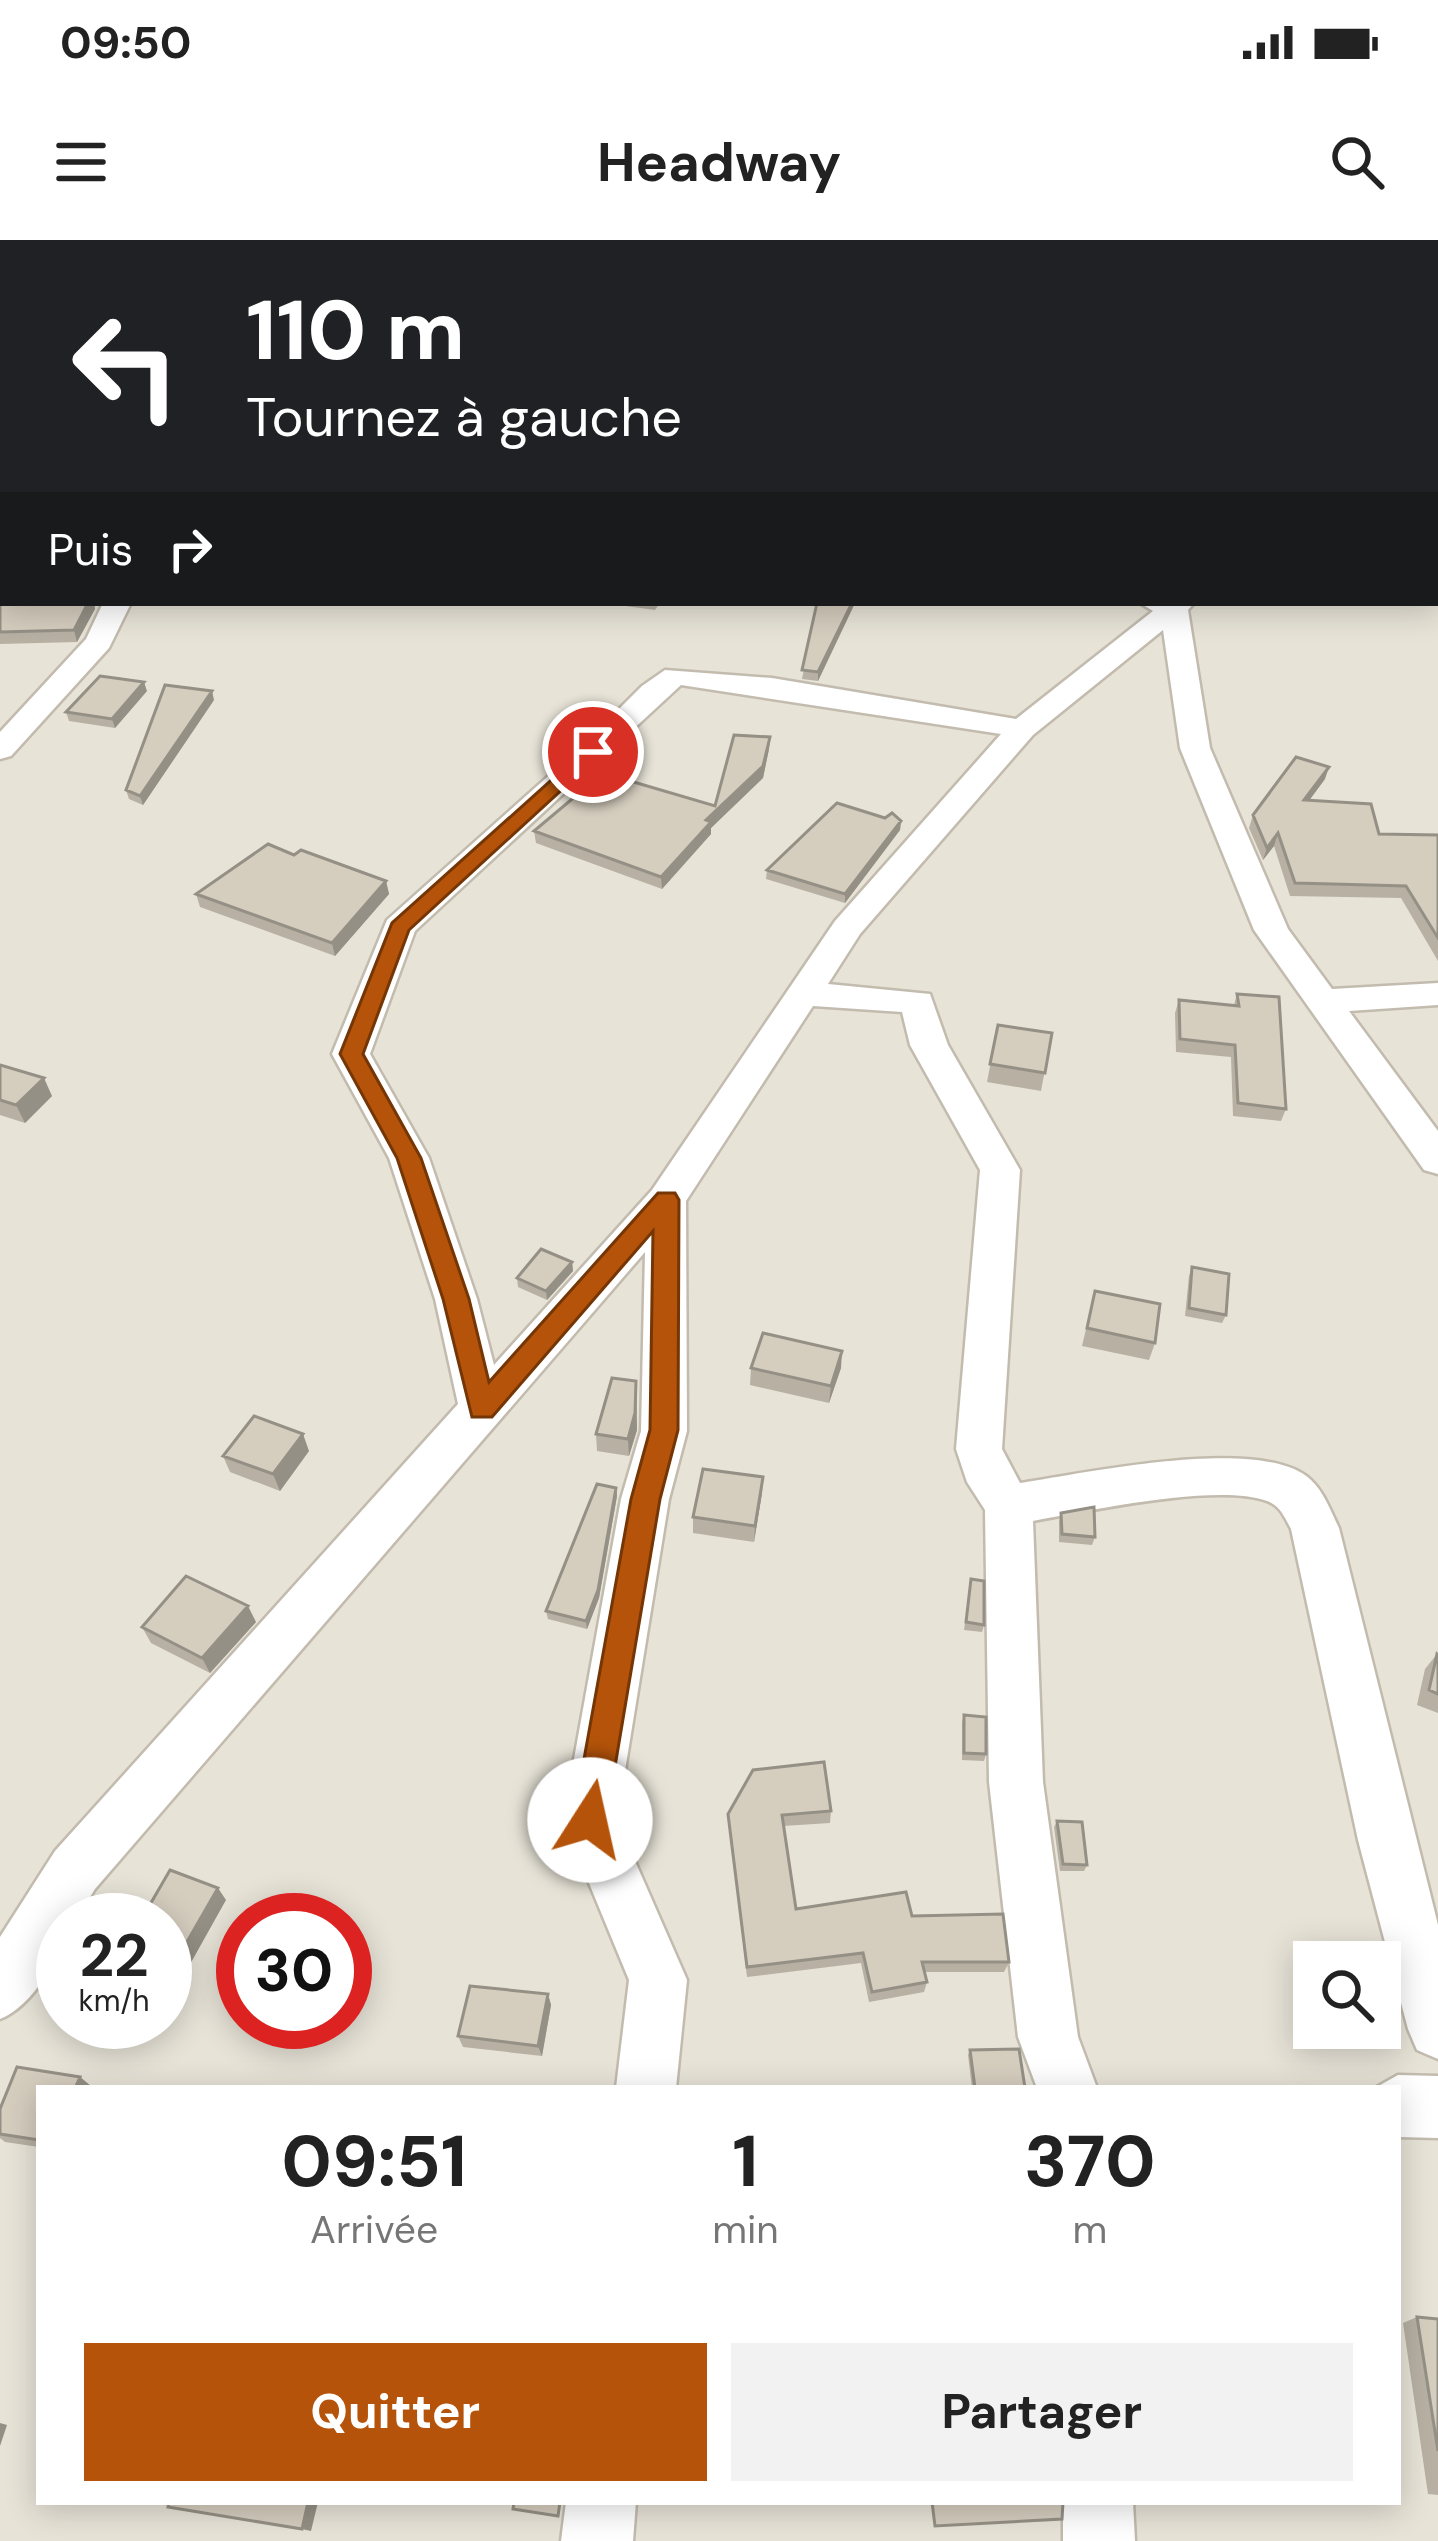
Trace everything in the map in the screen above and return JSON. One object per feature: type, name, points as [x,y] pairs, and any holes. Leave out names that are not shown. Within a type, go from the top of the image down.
[{"type":"street","points":[[0,750],[99,642],[116,606]]},
{"type":"street","points":[[0,1990],[75,1870],[666,1200],[847,928],[1022,729],[1168,606]]},
{"type":"street","points":[[1169,606],[1195,748],[1271,930],[1438,1160]]},
{"type":"street","points":[[482,1409],[456,1299],[409,1158],[351,1054],[399,928],[674,676],[772,687],[1022,729]]},
{"type":"street","points":[[803,994],[917,1002],[929,1045],[1000,1170],[979,1449],[991,1482],[1009,1504],[1016,1782],[1048,2037],[1065,2085]]},
{"type":"street","points":[[1323,1001],[1438,994]]},
{"type":"street","points":[[646,2085],[658,1980],[590,1820],[645,1499],[664,1430],[666,1200]]},
{"type":"street","points":[[1009,1504],[1190,1479],[1262,1478],[1289,1489],[1315,1528],[1386,1840],[1438,2029]]},
{"type":"street","points":[[1401,2106],[1438,2107]]},
{"type":"street","points":[[597,2541],[601,2505]]},
{"type":"street","points":[[1098,2505],[1099,2541]]},
{"type":"shaded area","points":[[0,606],[1438,606],[1438,2541],[0,2541]]},
{"type":"building","points":[[0,606],[86,606],[74,630],[0,632]]},
{"type":"building","points":[[816,606],[851,606],[818,672],[802,670]]},
{"type":"building","points":[[100,676],[144,682],[112,719],[66,712]]},
{"type":"building","points":[[165,685],[212,691],[140,796],[126,790]]},
{"type":"building","points":[[734,735],[770,737],[763,766],[706,820],[711,822],[661,877],[534,831],[603,773],[715,806]]},
{"type":"building","points":[[1296,757],[1329,767],[1304,800],[1371,804],[1379,834],[1438,835],[1438,938],[1406,886],[1295,883],[1278,833],[1267,848],[1253,815]]},
{"type":"building","points":[[837,803],[885,818],[892,813],[901,821],[845,894],[767,870]]},
{"type":"building","points":[[268,844],[294,855],[301,850],[386,881],[332,943],[196,894]]},
{"type":"building","points":[[1237,994],[1279,997],[1286,1109],[1238,1103],[1235,1045],[1180,1039],[1179,1000],[1239,1006]]},
{"type":"building","points":[[998,1025],[1052,1033],[1045,1073],[990,1064]]},
{"type":"building","points":[[0,1065],[44,1078],[16,1105],[0,1100]]},
{"type":"building","points":[[541,1249],[572,1262],[546,1291],[517,1278]]},
{"type":"building","points":[[1192,1267],[1229,1274],[1226,1315],[1189,1308]]},
{"type":"building","points":[[1095,1291],[1160,1304],[1155,1343],[1087,1328]]},
{"type":"building","points":[[763,1333],[842,1351],[831,1386],[751,1368]]},
{"type":"building","points":[[612,1378],[636,1381],[628,1439],[596,1434]]},
{"type":"building","points":[[254,1416],[303,1434],[273,1474],[223,1456]]},
{"type":"building","points":[[703,1469],[763,1477],[755,1526],[693,1517]]},
{"type":"building","points":[[597,1484],[616,1488],[598,1590],[586,1621],[546,1611]]},
{"type":"building","points":[[1094,1507],[1095,1537],[1062,1534],[1061,1513]]},
{"type":"building","points":[[186,1576],[248,1606],[202,1658],[142,1627]]},
{"type":"building","points":[[971,1579],[984,1581],[984,1625],[966,1622]]},
{"type":"building","points":[[1438,1655],[1438,1694],[1429,1690]]},
{"type":"building","points":[[964,1715],[986,1717],[986,1754],[964,1753]]},
{"type":"building","points":[[824,1762],[831,1811],[782,1815],[796,1909],[906,1892],[912,1916],[1003,1914],[1009,1962],[922,1962],[927,1982],[872,1992],[863,1953],[747,1967],[728,1814],[753,1770]]},
{"type":"building","points":[[1057,1821],[1082,1822],[1087,1865],[1063,1864]]},
{"type":"building","points":[[170,1870],[218,1888],[192,1933],[192,1893],[157,1893]]},
{"type":"building","points":[[470,1986],[548,1994],[538,2046],[458,2036]]},
{"type":"building","points":[[1019,2049],[1025,2085],[975,2085],[970,2050]]},
{"type":"building","points":[[17,2067],[80,2077],[76,2085],[36,2085],[36,2140],[0,2134],[0,2109]]},
{"type":"building","points":[[1417,2317],[1438,2319],[1438,2451]]},
{"type":"building","points":[[168,2505],[307,2505],[302,2529]]},
{"type":"building","points":[[514,2505],[560,2505],[558,2516],[513,2509]]},
{"type":"building","points":[[932,2505],[1063,2505],[1062,2519],[935,2526]]},
{"type":"route","points":[[590,1820],[645,1499],[664,1430],[666,1200],[482,1409],[456,1299],[409,1158],[351,1054],[399,928],[593,752]]}]
